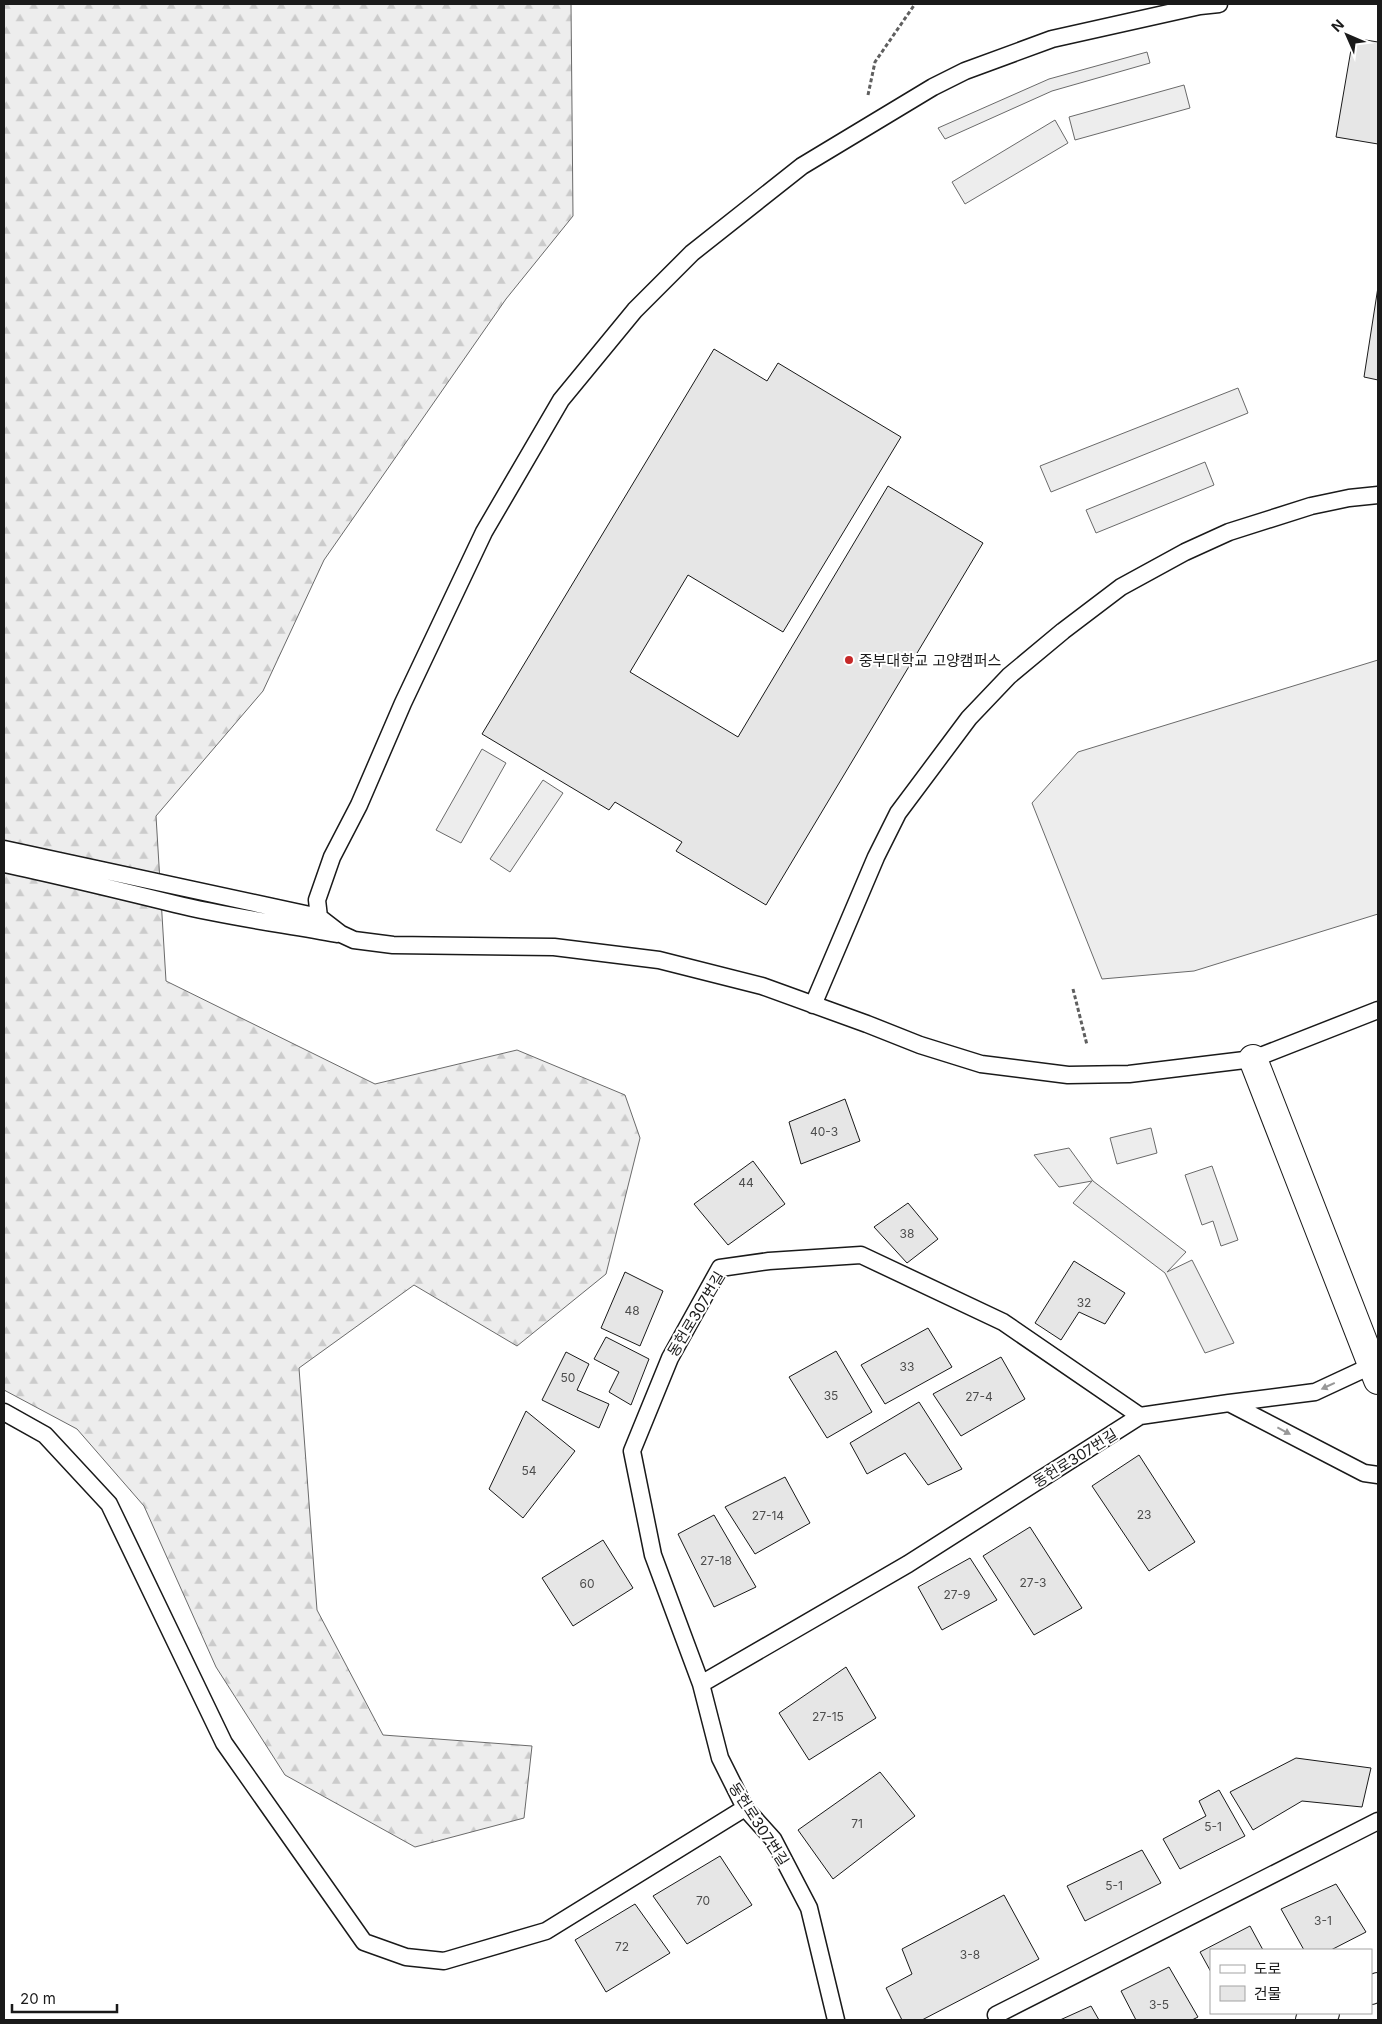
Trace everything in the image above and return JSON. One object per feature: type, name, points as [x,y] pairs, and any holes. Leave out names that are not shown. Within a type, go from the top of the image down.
[{"type":"street","points":[[1252,1059],[1375,1373]]},
{"type":"street","points":[[1310,2020],[1323,2014]]},
{"type":"lane","points":[[319,917],[317,900],[332,857],[359,805],[403,703],[484,532],[560,400],[636,310],[692,253],[802,166],[870,124],[965,71],[1052,39],[1219,4]]},
{"type":"lane","points":[[813,1005],[876,857],[898,814],[969,718],[1009,676],[1063,631],[1121,588],[1184,552],[1229,532],[1311,506],[1348,498],[1378,495]]},
{"type":"lane","points":[[4,849],[319,917],[341,934],[354,940],[393,945],[554,947],[640,958],[716,973],[762,986],[920,1045],[981,1064],[1068,1075],[1129,1074],[1252,1059],[1378,1010]]},
{"type":"lane","points":[[4,864],[141,894],[183,906],[271,924],[341,934]]},
{"type":"lane","name":"동헌로307번길","points":[[836,2020],[809,1908],[773,1839],[745,1808],[720,1758],[701,1684],[653,1555],[632,1451],[670,1358],[720,1268],[769,1261],[861,1256],[1002,1322],[1140,1416]]},
{"type":"lane","name":"동헌로307번길","points":[[701,1684],[908,1564],[1140,1416],[1315,1392],[1375,1373]]},
{"type":"lane","points":[[1229,1403],[1364,1473],[1378,1476]]},
{"type":"lane","points":[[4,1412],[45,1435],[109,1504],[224,1743],[364,1942],[406,1957],[444,1961],[546,1931],[745,1808]]},
{"type":"lane","points":[[996,2015],[1378,1820]]},
{"type":"path","points":[[870,124],[863,115],[876,62],[915,4]]},
{"type":"path","points":[[1073,989],[1086,1045]]},
{"type":"shaded area","points":[[1147,52],[1150,63],[1052,91],[945,139],[938,128],[1049,79]]},
{"type":"shaded area","points":[[1184,85],[1190,108],[1075,140],[1069,117]]},
{"type":"shaded area","points":[[1055,120],[1068,143],[965,204],[952,182]]},
{"type":"shaded area","points":[[1238,388],[1248,413],[1051,492],[1040,466]]},
{"type":"shaded area","points":[[1205,462],[1214,485],[1096,533],[1086,510]]},
{"type":"shaded area","points":[[1378,660],[1378,914],[1194,971],[1102,979],[1032,803],[1078,752]]},
{"type":"shaded area","points":[[482,749],[506,763],[461,843],[436,830]]},
{"type":"shaded area","points":[[543,780],[563,793],[510,872],[490,859]]},
{"type":"shaded area","points":[[1151,1128],[1157,1153],[1117,1164],[1110,1138]]},
{"type":"shaded area","points":[[1069,1148],[1093,1181],[1186,1252],[1167,1272],[1192,1260],[1234,1343],[1205,1353],[1165,1273],[1073,1203],[1092,1181],[1059,1187],[1034,1155]]},
{"type":"shaded area","points":[[1212,1166],[1238,1240],[1221,1246],[1213,1221],[1202,1225],[1185,1175]]},
{"type":"green space","points":[[4,4],[571,4],[573,216],[506,299],[324,560],[263,691],[156,816],[166,981],[375,1084],[517,1050],[625,1095],[640,1138],[606,1274],[517,1346],[414,1285],[299,1368],[317,1610],[383,1735],[532,1746],[524,1818],[415,1847],[285,1775],[216,1667],[144,1506],[77,1429],[4,1390]]},
{"type":"building","points":[[1353,38],[1378,42],[1378,144],[1336,137]]},
{"type":"building","points":[[1378,287],[1378,380],[1364,377]]},
{"type":"building","points":[[714,349],[767,381],[778,363],[901,437],[783,632],[688,575],[630,672],[738,737],[888,486],[983,543],[766,905],[676,851],[682,842],[615,802],[609,810],[482,734]]},
{"type":"building","points":[[845,1099],[860,1141],[801,1164],[789,1122]]},
{"type":"building","points":[[753,1161],[785,1204],[728,1245],[694,1204]]},
{"type":"building","points":[[908,1203],[938,1239],[907,1263],[874,1227]]},
{"type":"building","points":[[1074,1261],[1125,1293],[1105,1324],[1079,1312],[1061,1340],[1035,1323]]},
{"type":"building","points":[[625,1272],[663,1291],[640,1346],[601,1328]]},
{"type":"building","points":[[928,1328],[952,1367],[885,1404],[861,1365]]},
{"type":"building","points":[[606,1337],[649,1359],[631,1405],[609,1392],[619,1372],[594,1359]]},
{"type":"building","points":[[836,1351],[872,1412],[827,1438],[789,1377]]},
{"type":"building","points":[[566,1352],[589,1364],[577,1390],[609,1404],[599,1428],[542,1400]]},
{"type":"building","points":[[1001,1357],[1025,1399],[961,1436],[933,1394]]},
{"type":"building","points":[[919,1402],[962,1469],[928,1485],[905,1453],[867,1474],[850,1443]]},
{"type":"building","points":[[526,1411],[575,1451],[523,1518],[489,1489]]},
{"type":"building","points":[[1139,1455],[1195,1542],[1149,1571],[1092,1486]]},
{"type":"building","points":[[785,1477],[810,1523],[755,1554],[725,1507]]},
{"type":"building","points":[[714,1515],[756,1587],[714,1607],[678,1534]]},
{"type":"building","points":[[1030,1527],[1082,1608],[1034,1635],[983,1556]]},
{"type":"building","points":[[603,1540],[633,1588],[573,1626],[542,1578]]},
{"type":"building","points":[[970,1558],[997,1600],[942,1630],[918,1587]]},
{"type":"building","points":[[846,1667],[876,1718],[809,1760],[779,1713]]},
{"type":"building","points":[[1296,1758],[1371,1768],[1362,1807],[1302,1801],[1253,1830],[1230,1792]]},
{"type":"building","points":[[880,1772],[915,1816],[833,1879],[798,1830]]},
{"type":"building","points":[[1219,1790],[1245,1836],[1180,1869],[1163,1839],[1206,1816],[1199,1801]]},
{"type":"building","points":[[1142,1850],[1161,1883],[1085,1921],[1067,1886]]},
{"type":"building","points":[[720,1856],[752,1905],[687,1944],[653,1896]]},
{"type":"building","points":[[1336,1884],[1366,1932],[1333,1949],[1303,1949],[1281,1909]]},
{"type":"building","points":[[1004,1895],[1039,1959],[922,2020],[902,2020],[886,1988],[912,1974],[902,1949]]},
{"type":"building","points":[[635,1904],[670,1953],[606,1992],[575,1940]]},
{"type":"building","points":[[1250,1926],[1262,1949],[1210,1949],[1210,1970],[1200,1952]]},
{"type":"building","points":[[1169,1967],[1198,2017],[1192,2020],[1136,2020],[1121,1991]]},
{"type":"building","points":[[1091,2006],[1099,2020],[1060,2020]]},
{"type":"place","name":"중부대학교 고양캠퍼스","points":[[849,660]]}]
